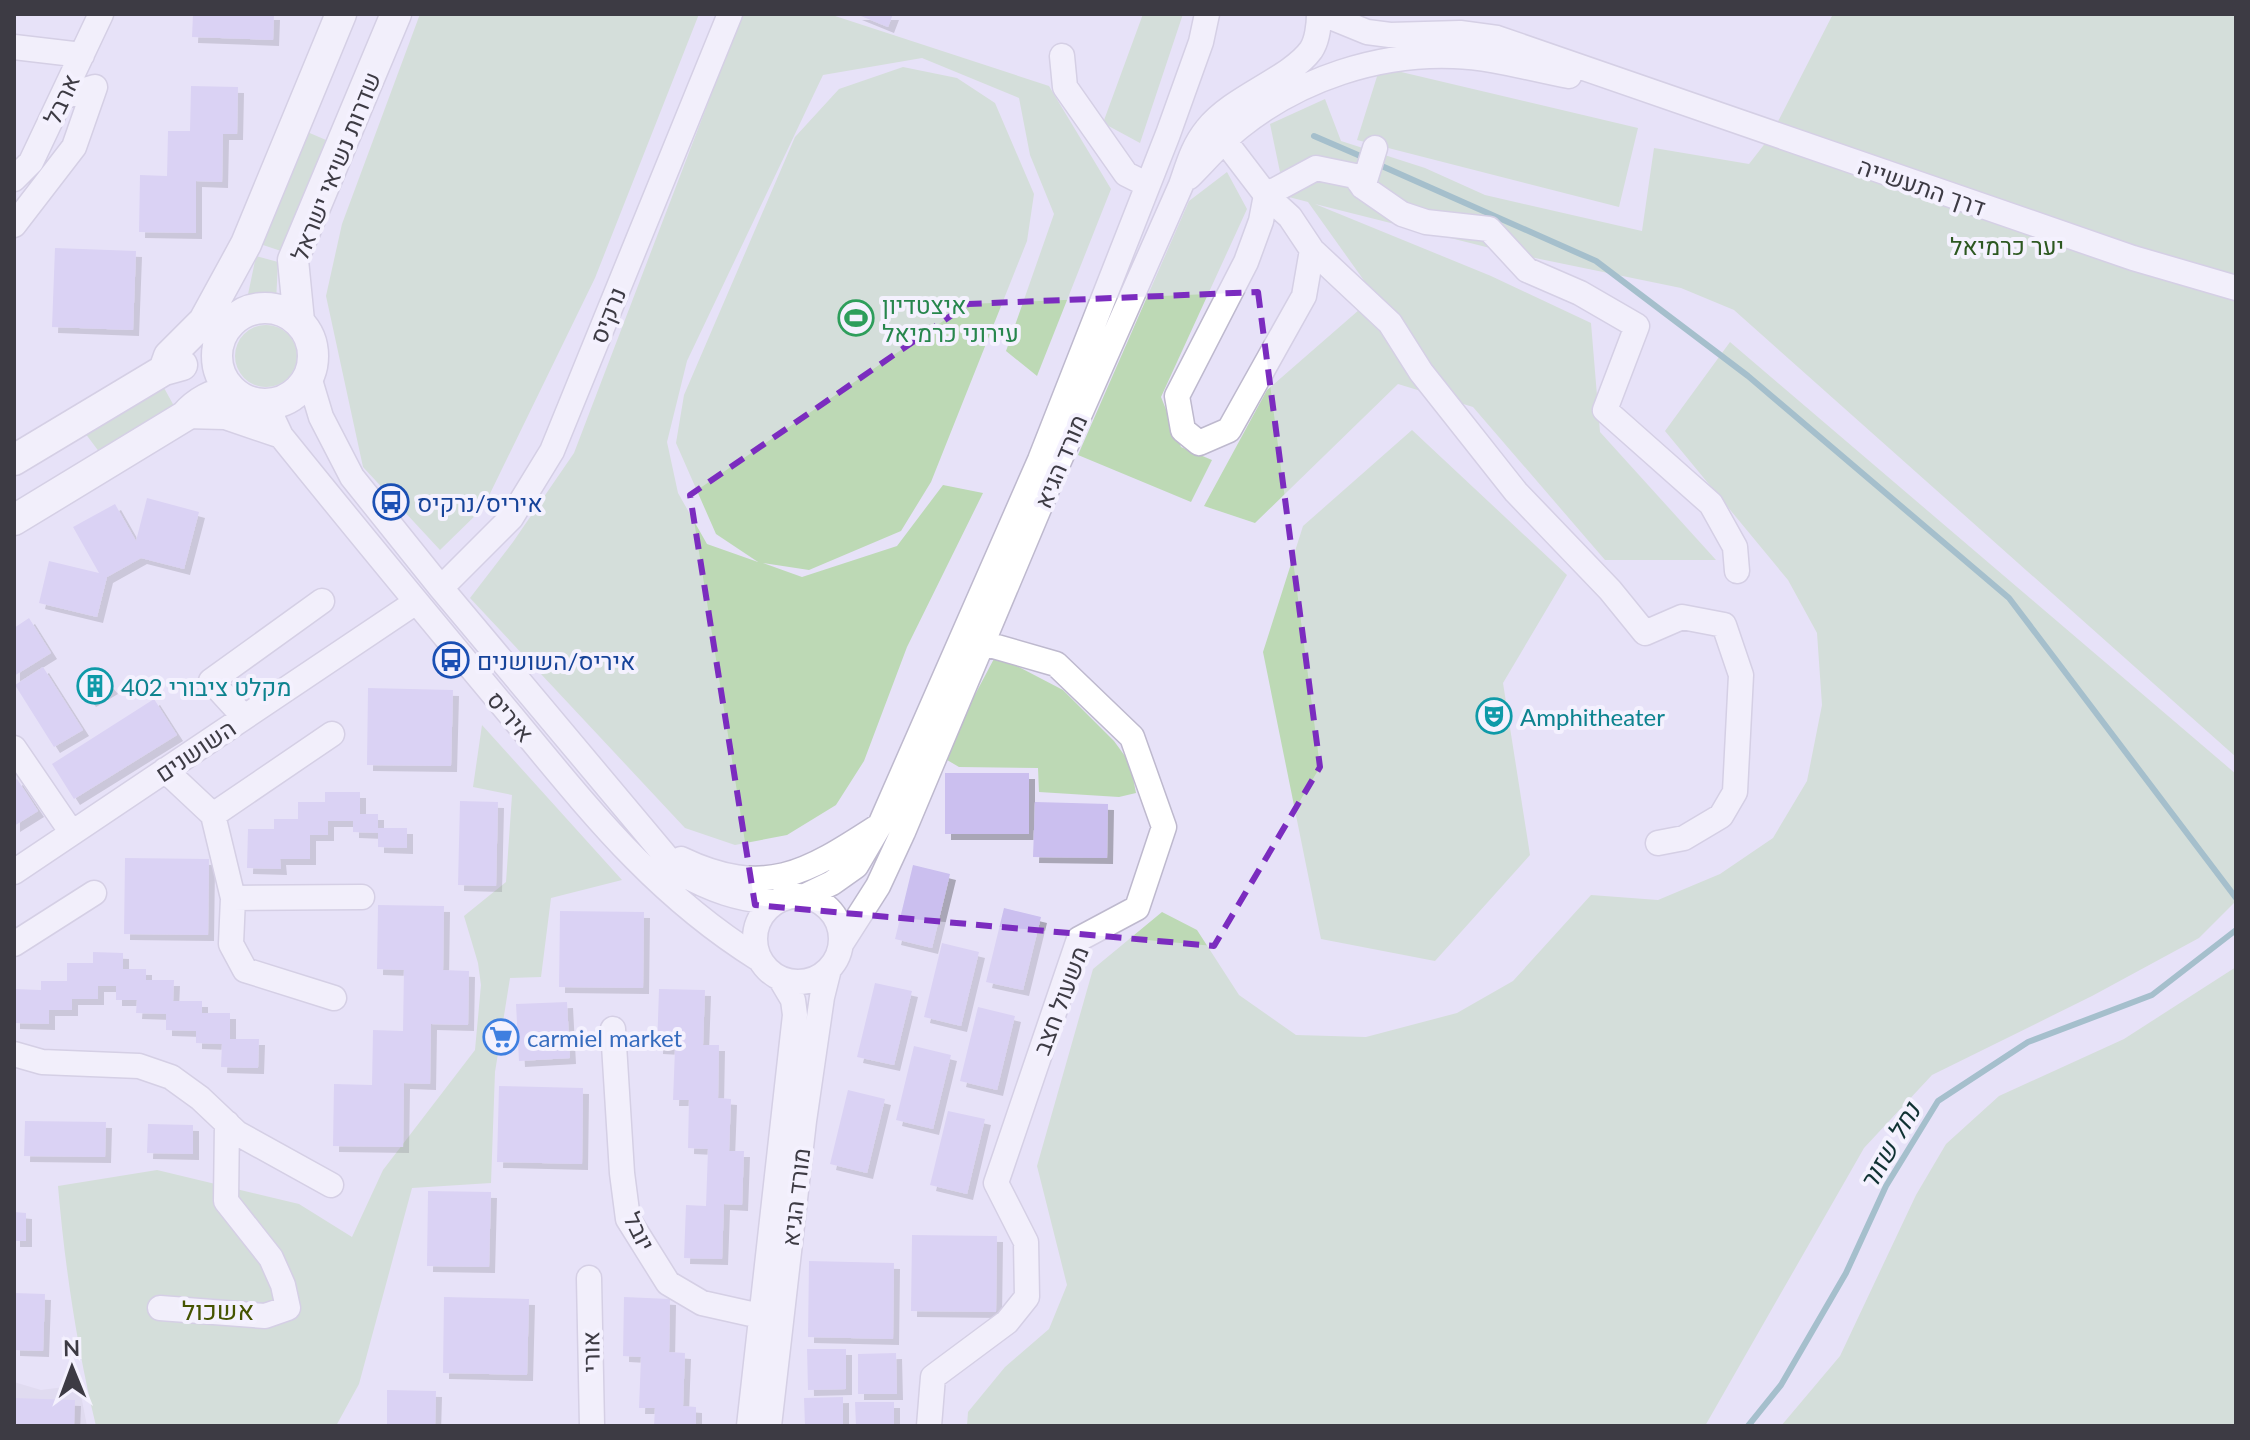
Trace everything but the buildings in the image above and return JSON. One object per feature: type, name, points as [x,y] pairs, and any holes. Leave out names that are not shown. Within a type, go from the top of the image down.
[{"type":"main road","points":[[164,370],[169,356],[204,321],[246,244],[341,14]]},
{"type":"main road","name":"שדרות נשיאי ישראל","points":[[299,321],[293,260],[396,14]]},
{"type":"main road","points":[[14,460],[164,370],[175,369],[224,333],[242,313],[257,308],[287,312],[308,333],[313,347],[313,363],[309,377],[290,397],[266,404],[242,398],[231,390],[219,369],[224,333],[246,244]]},
{"type":"main road","points":[[14,520],[185,416],[195,405],[212,395],[231,390]]},
{"type":"street","name":"ארבל","points":[[14,179],[31,162],[101,14]]},
{"type":"street","name":"נרקיס","points":[[441,588],[511,518],[552,451],[730,14]]},
{"type":"street","name":"מורד הגיא","points":[[805,896],[832,883],[856,866],[880,825],[1040,460],[1148,185],[1201,42],[1207,14]]},
{"type":"street","name":"מורד הגיא","points":[[841,944],[878,886],[903,832],[1056,468],[1181,185],[1191,154],[1208,128],[1311,50],[1321,14]]},
{"type":"street","name":"דרך התעשייה","points":[[1321,14],[1367,32],[1390,35],[1460,33],[1497,38],[2133,258],[2236,288]]},
{"type":"street","points":[[14,47],[82,55]]},
{"type":"street","points":[[1062,56],[1065,87],[1126,174],[1148,185]]},
{"type":"street","name":"דרך התעשייה","points":[[1181,185],[1232,133],[1267,107],[1303,86],[1375,63],[1415,57],[1454,56],[1495,61],[1656,94]]},
{"type":"street","points":[[14,225],[74,147],[95,87],[62,97]]},
{"type":"street","points":[[1252,92],[1232,133],[1266,195],[1290,217],[1312,250],[1390,323],[1421,372],[1516,492],[1610,590],[1645,633],[1682,617],[1724,625],[1741,675],[1735,792],[1721,816],[1684,838],[1658,843]]},
{"type":"street","points":[[1363,187],[1375,148]]},
{"type":"street","points":[[1266,195],[1316,168],[1355,176],[1363,187],[1402,214],[1426,222],[1489,229],[1527,270],[1580,293],[1637,326],[1605,410],[1711,504],[1735,547],[1737,571]]},
{"type":"street","points":[[1266,195],[1261,221],[1246,262],[1177,396],[1183,430],[1199,443],[1229,430],[1304,296],[1312,250]]},
{"type":"street","name":"איריס","points":[[309,377],[321,417],[352,477],[679,872],[710,889],[747,900],[775,902]]},
{"type":"street","name":"איריס","points":[[266,404],[281,436],[625,851],[679,902],[759,959]]},
{"type":"street","points":[[185,416],[225,417],[281,436]]},
{"type":"street","points":[[244,717],[211,681],[322,601]]},
{"type":"street","name":"השושנים","points":[[14,872],[416,602]]},
{"type":"street","name":"משעול חצב","points":[[929,1426],[933,1377],[1007,1322],[1027,1297],[1026,1242],[996,1183],[1079,939],[1137,908],[1164,827],[1132,737],[1056,664],[983,643]]},
{"type":"street","points":[[213,815],[332,734]]},
{"type":"street","points":[[14,748],[72,833]]},
{"type":"street","points":[[165,770],[213,815],[233,898],[231,944],[245,970],[334,998]]},
{"type":"street","points":[[658,848],[700,867],[737,877],[786,876],[821,863],[880,825]]},
{"type":"street","points":[[14,944],[94,893]]},
{"type":"street","points":[[790,896],[805,896],[831,910],[839,923],[840,952],[821,976],[792,982],[767,970],[759,959],[754,933],[758,920],[775,902],[790,896]]},
{"type":"street","points":[[233,898],[362,897]]},
{"type":"street","name":"מורד הגיא","points":[[769,1426],[804,1121],[829,969]]},
{"type":"street","name":"מורד הגיא","points":[[749,1426],[795,1015],[793,1000],[780,978]]},
{"type":"street","name":"יובל","points":[[613,1029],[628,1219],[668,1283],[702,1303],[760,1316]]},
{"type":"street","points":[[14,1054],[42,1062],[139,1066],[171,1077],[200,1098],[237,1133],[331,1185]]},
{"type":"street","points":[[160,1308],[265,1316],[288,1308],[283,1285],[271,1258],[226,1201],[227,1123]]},
{"type":"street","name":"אורי","points":[[589,1278],[592,1426]]},
{"type":"highlighted area","points":[[1258,292],[1320,767],[1214,946],[755,905],[690,495],[968,304]]},
{"type":"shaded area","points":[[14,1382],[41,1390],[79,1385],[87,1426],[14,1426]]},
{"type":"green space","points":[[420,14],[699,14],[595,278],[483,508],[440,550],[363,467],[326,296],[342,224]]},
{"type":"green space","points":[[742,14],[829,14],[1049,86],[1111,189],[1037,376],[1006,351],[1054,214],[1030,155],[1019,98],[922,58],[823,75],[687,361],[667,442],[678,493],[707,544],[758,562],[716,534],[676,443],[684,395],[795,137],[839,89],[903,67],[957,78],[995,103],[1034,194],[1027,241],[931,482],[901,531],[809,570],[763,563],[802,577],[897,546],[943,485],[983,493],[907,647],[864,761],[836,805],[787,835],[735,845],[685,828],[470,598],[574,453]]},
{"type":"green space","points":[[1143,14],[1183,14],[1140,143],[1103,123]]},
{"type":"green space","name":"יער כרמיאל","points":[[1833,14],[2236,14],[2236,757],[1734,310],[1681,288],[1506,252],[1315,204],[1491,276],[1591,323],[1600,432],[1716,560],[1605,560],[1473,407],[1398,384],[1255,523],[1204,506],[1267,390],[1375,296],[1308,202],[1285,196],[1270,124],[1325,99],[1341,141],[1425,168],[1485,195],[1642,231],[1654,148],[1749,164],[1770,137]]},
{"type":"green space","points":[[1380,67],[1638,128],[1619,207],[1357,140]]},
{"type":"green space","points":[[305,131],[326,140],[281,251],[260,244]]},
{"type":"green space","points":[[1227,172],[1247,209],[1161,397],[1181,447],[1212,460],[1191,502],[1078,455],[1189,201]]},
{"type":"green space","points":[[256,256],[278,262],[276,302],[246,304]]},
{"type":"green space","points":[[266,325],[278,327],[288,334],[295,344],[295,368],[288,378],[278,385],[266,387],[254,385],[244,378],[237,368],[235,356],[237,344],[244,334],[254,327]]},
{"type":"green space","points":[[1730,342],[2236,774],[2236,901],[2199,938],[2092,996],[1932,1075],[1864,1148],[1705,1426],[967,1426],[968,1412],[1005,1367],[1049,1329],[1067,1285],[1037,1166],[1093,969],[1162,912],[1197,930],[1239,995],[1296,1035],[1366,1037],[1457,1013],[1513,981],[1591,895],[1658,900],[1720,874],[1773,838],[1807,781],[1822,705],[1817,633],[1788,580],[1665,431]]},
{"type":"green space","points":[[163,386],[174,406],[100,453],[85,433]]},
{"type":"green space","points":[[1412,430],[1567,575],[1503,683],[1530,855],[1435,961],[1321,939],[1263,652],[1303,526]]},
{"type":"green space","points":[[996,655],[1063,690],[1114,741],[1130,763],[1136,793],[1119,797],[1039,792],[1038,768],[959,767],[942,757]]},
{"type":"green space","points":[[482,725],[622,880],[551,898],[541,977],[510,978],[495,1072],[491,1183],[412,1188],[359,1384],[336,1426],[96,1426],[72,1307],[58,1186],[157,1170],[299,1204],[352,1237],[383,1170],[475,1050],[481,985],[464,916],[506,882],[512,795],[473,787]]},
{"type":"green space","points":[[2236,967],[2236,1426],[1781,1426],[1840,1356],[1916,1195],[1946,1144],[1999,1096],[2124,1039]]},
{"type":"waterway","points":[[1314,136],[1365,158]]},
{"type":"waterway","points":[[1375,163],[1596,261],[1748,376],[2009,598],[2236,898]]},
{"type":"waterway","name":"נחל שזור","points":[[1748,1426],[1781,1385],[1846,1273],[1886,1186],[1938,1101],[2028,1042],[2152,995],[2236,930]]},
{"type":"place","name":"איצטדיון עירוני כרמיאל","points":[[856,318]]},
{"type":"place","name":"איריס/נרקיס","points":[[391,502]]},
{"type":"place","name":"איריס/השושנים","points":[[451,660]]},
{"type":"place","name":"מקלט ציבורי 402","points":[[95,686]]},
{"type":"place","name":"Amphitheater","points":[[1494,716]]},
{"type":"place","name":"carmiel market","points":[[501,1037]]},
{"type":"district","name":"אשכול","points":[[218,1310]]}]
